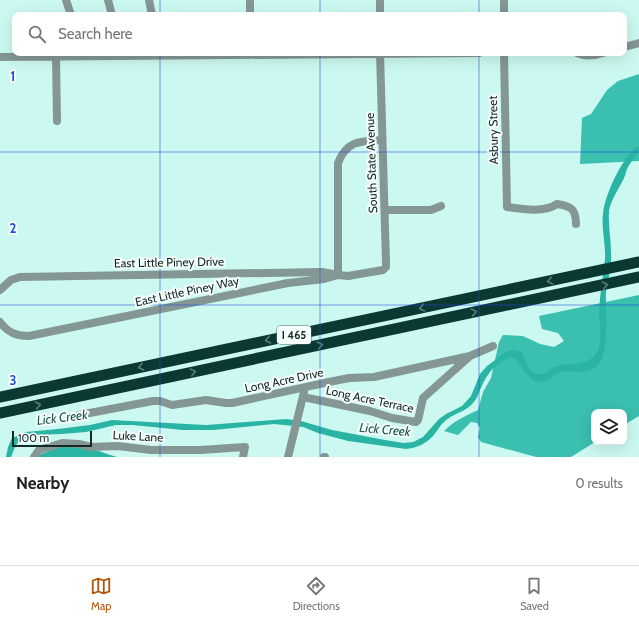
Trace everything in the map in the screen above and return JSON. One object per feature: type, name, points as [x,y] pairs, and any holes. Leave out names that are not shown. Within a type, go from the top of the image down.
[{"type":"highway","name":"I 465","points":[[0,397],[639,262]]},
{"type":"highway","name":"I 465","points":[[0,413],[639,278]]},
{"type":"street","points":[[66,0],[70,12]]},
{"type":"street","points":[[108,0],[111,12]]},
{"type":"street","points":[[149,0],[151,12]]},
{"type":"street","points":[[250,0],[250,12]]},
{"type":"street","points":[[380,0],[380,12]]},
{"type":"street","points":[[504,0],[504,12]]},
{"type":"street","points":[[627,46],[639,43]]},
{"type":"street","points":[[0,57],[69,56]]},
{"type":"street","name":"South State Avenue","points":[[380,56],[386,263],[386,267],[383,270]]},
{"type":"street","name":"Asbury Street","points":[[504,56],[507,207],[521,209],[551,208],[557,204],[565,205],[572,208],[575,213],[576,224]]},
{"type":"street","points":[[56,57],[57,121]]},
{"type":"street","points":[[338,275],[338,163],[343,152],[354,143],[367,140],[382,140]]},
{"type":"street","points":[[385,210],[431,210],[441,206]]},
{"type":"street","name":"East Little Piney Way","points":[[0,322],[5,329],[11,333],[21,336],[29,336],[279,284],[324,279],[338,275],[348,276],[383,270]]},
{"type":"street","name":"East Little Piney Drive","points":[[1,288],[11,280],[20,277],[322,272],[338,275]]},
{"type":"street","points":[[277,273],[279,284]]},
{"type":"street","name":"Long Acre Drive","points":[[79,415],[153,400],[172,405],[206,400],[230,403],[349,378],[374,377],[470,356],[493,346]]},
{"type":"street","name":"Long Acre Terrace","points":[[304,397],[414,422],[418,420],[423,398],[470,356]]},
{"type":"street","points":[[288,457],[305,388]]},
{"type":"street","name":"Luke Lane","points":[[34,457],[39,450],[62,444],[79,444],[91,447],[118,446],[151,450],[200,450],[245,447],[242,457]]},
{"type":"street","points":[[151,450],[156,457]]},
{"type":"street","points":[[200,450],[205,457]]},
{"type":"shaded area","points":[[639,74],[639,161],[580,164],[582,118],[591,114],[607,90],[618,81]]},
{"type":"shaded area","name":"Lick Creek","points":[[639,146],[638,152],[627,168],[624,178],[611,202],[609,211],[611,258],[606,292],[605,344],[600,363],[592,370],[584,372],[562,371],[541,382],[531,379],[513,357],[502,361],[493,368],[483,383],[476,399],[470,406],[453,415],[442,424],[427,441],[417,447],[406,449],[348,441],[318,433],[303,427],[274,424],[214,430],[183,430],[116,425],[86,432],[34,435],[27,437],[18,442],[11,457],[6,457],[12,438],[26,432],[90,425],[112,420],[206,425],[286,419],[301,421],[332,430],[385,440],[404,443],[413,442],[423,437],[439,419],[462,406],[471,396],[480,374],[487,366],[506,352],[514,350],[521,352],[531,370],[538,374],[542,374],[558,366],[587,361],[595,355],[598,350],[600,340],[599,311],[605,259],[603,225],[604,207],[615,177],[627,158]]},
{"type":"shaded area","points":[[639,295],[639,416],[627,423],[627,409],[591,409],[591,444],[571,457],[536,457],[481,442],[478,437],[480,428],[477,423],[471,422],[458,435],[444,431],[464,417],[478,410],[483,392],[491,378],[499,342],[503,335],[523,336],[540,344],[554,347],[564,341],[558,333],[542,329],[539,316]]},
{"type":"shaded area","points":[[60,447],[90,449],[117,457],[37,457]]}]
